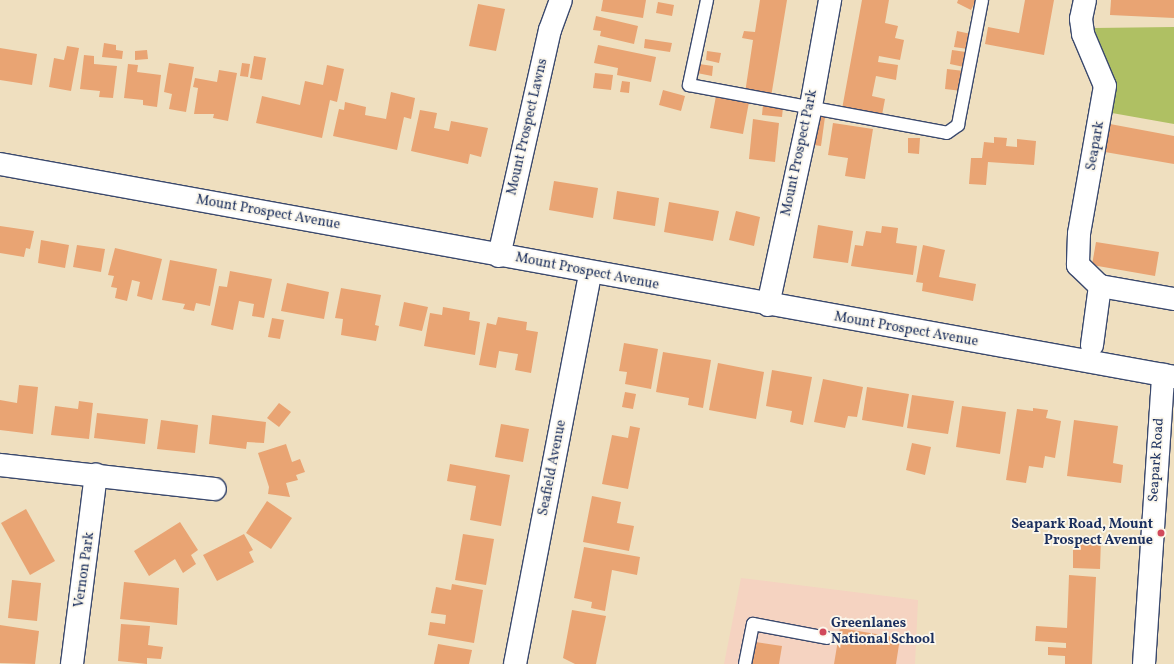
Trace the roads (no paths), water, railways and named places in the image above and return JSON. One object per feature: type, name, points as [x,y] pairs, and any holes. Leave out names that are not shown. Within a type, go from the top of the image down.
[{"type":"street","name":"Mount Prospect Park","points":[[768,305],[811,106],[830,0]]},
{"type":"street","name":"Seapark","points":[[1085,0],[1081,19],[1083,34],[1105,86],[1079,234],[1078,265],[1100,286]]},
{"type":"street","name":"Mount Prospect Lawns","points":[[499,256],[556,1]]},
{"type":"street","name":"Mount Prospect Avenue","points":[[0,164],[590,273],[1169,376]]},
{"type":"street","name":"Seafield Avenue","points":[[515,664],[590,273]]},
{"type":"street","points":[[1092,345],[1100,286],[1174,299]]},
{"type":"street","name":"Seapark Road","points":[[1144,664],[1169,376]]},
{"type":"street","points":[[0,464],[215,489]]},
{"type":"street","name":"Vernon Park","points":[[72,664],[96,475]]},
{"type":"lane","points":[[707,0],[688,85],[811,106],[947,133],[958,125],[982,0]]},
{"type":"lane","points":[[745,664],[753,624],[827,638]]},
{"type":"place","name":"Seapark Road, Mount Prospect Avenue","points":[[1161,533]]},
{"type":"place","name":"Greenlanes National School","points":[[823,632]]}]
